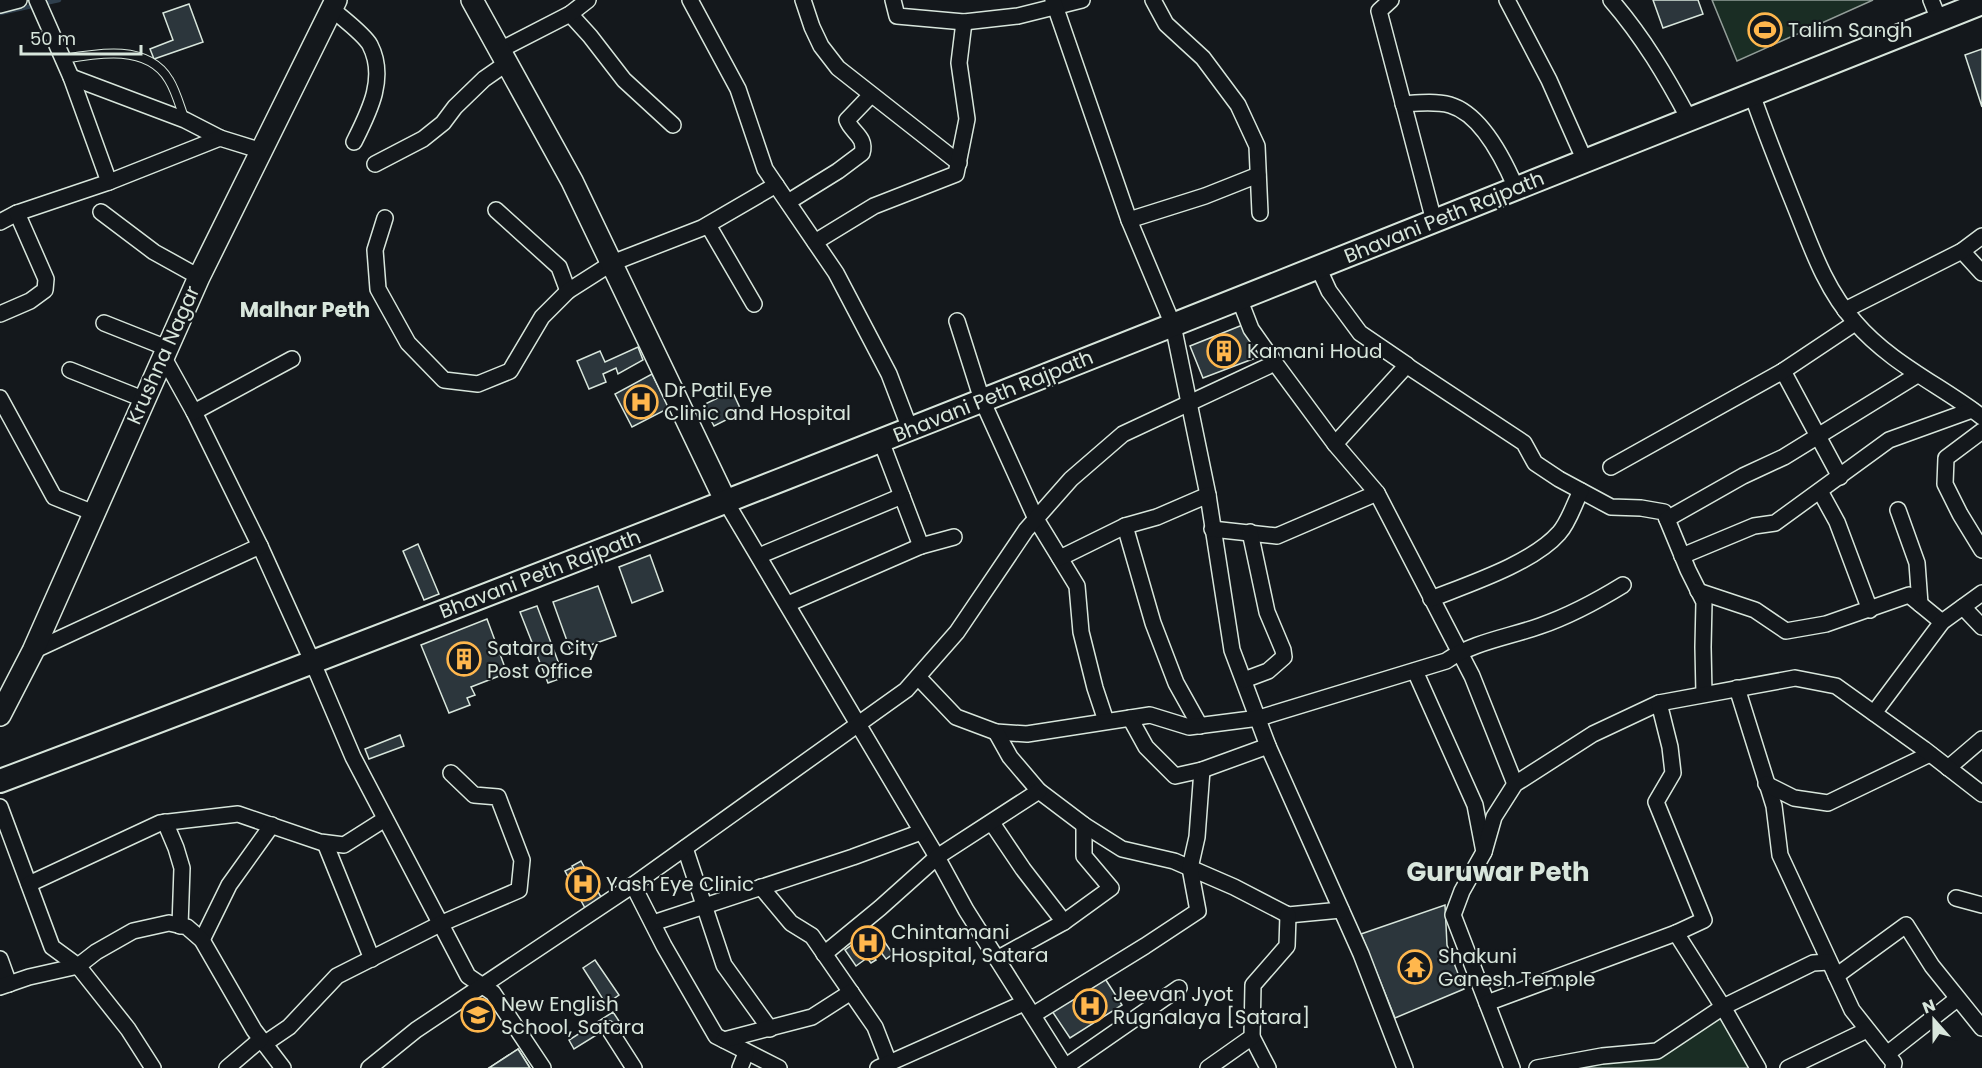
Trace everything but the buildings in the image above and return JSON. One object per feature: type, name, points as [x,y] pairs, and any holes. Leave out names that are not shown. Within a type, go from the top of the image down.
[{"type":"main road","points":[[472,0],[572,181],[726,502]]},
{"type":"main road","name":"Bhavani Peth Rajpath","points":[[0,781],[313,663],[726,502],[1585,161],[1752,94],[1935,10],[1982,3]]},
{"type":"main road","name":"Krushna Nagar","points":[[0,715],[33,651],[198,277],[334,5]]},
{"type":"street","points":[[0,5],[19,0]]},
{"type":"street","points":[[375,164],[423,139],[443,123],[455,107],[504,57],[588,0]]},
{"type":"street","points":[[690,0],[738,90],[765,169],[836,273],[889,374],[910,429]]},
{"type":"street","points":[[803,0],[821,46],[838,68],[958,163]]},
{"type":"street","points":[[893,0],[897,16],[964,22],[1018,16],[1054,4],[1082,0]]},
{"type":"street","points":[[1153,0],[1166,24],[1203,58],[1238,105],[1257,146],[1260,213]]},
{"type":"street","points":[[1391,0],[1373,5],[1403,104],[1434,221]]},
{"type":"street","points":[[1507,0],[1549,80],[1585,161]]},
{"type":"street","points":[[1611,0],[1635,28],[1673,88],[1689,119]]},
{"type":"street","points":[[1054,4],[1129,220],[1173,325],[1208,495],[1233,650],[1268,746],[1361,954],[1405,1068]]},
{"type":"street","points":[[40,5],[64,59],[109,182]]},
{"type":"street","points":[[334,5],[369,43],[377,69],[374,102],[354,142]]},
{"type":"street","points":[[570,14],[624,80],[673,125]]},
{"type":"street","points":[[815,242],[874,206],[956,174],[967,119],[959,63],[964,22]]},
{"type":"street","points":[[71,77],[185,120],[220,138],[262,151]]},
{"type":"street","points":[[1752,94],[1816,262],[1845,310],[1856,323],[1917,375],[1977,413]]},
{"type":"street","points":[[788,202],[862,153],[864,145],[860,137],[847,124],[847,120],[871,95]]},
{"type":"street","points":[[1403,104],[1432,102],[1451,106],[1468,115],[1504,160],[1516,188]]},
{"type":"street","points":[[0,222],[17,213],[109,182],[220,138]]},
{"type":"street","points":[[1129,220],[1205,196],[1258,175]]},
{"type":"street","points":[[385,218],[375,250],[378,289],[408,343],[444,380],[478,384],[510,371],[542,317],[568,291],[612,263],[708,225],[776,185]]},
{"type":"street","points":[[496,210],[559,267],[568,291]]},
{"type":"street","points":[[101,212],[154,252],[198,277]]},
{"type":"street","points":[[0,314],[30,301],[45,290],[46,279],[17,213]]},
{"type":"street","points":[[708,225],[754,304]]},
{"type":"street","points":[[1845,310],[1962,251],[1982,236]]},
{"type":"street","points":[[1962,251],[1982,273]]},
{"type":"street","points":[[1318,267],[1329,291],[1360,333],[1524,443],[1535,463],[1611,507],[1641,507],[1664,512],[1704,602],[1704,694]]},
{"type":"street","points":[[1239,298],[1251,329],[1335,444],[1377,494],[1472,676],[1515,784]]},
{"type":"street","points":[[957,321],[982,400],[1036,519],[1077,586],[1081,632],[1106,721]]},
{"type":"street","points":[[104,323],[166,353],[260,546],[353,757],[440,924],[468,976],[493,993],[543,1068]]},
{"type":"street","points":[[1611,467],[1784,371],[1856,323]]},
{"type":"street","points":[[194,412],[292,359]]},
{"type":"street","points":[[369,1068],[416,1030],[633,885],[906,690],[957,632],[1026,530],[1071,479],[1123,434],[1275,363]]},
{"type":"street","points":[[1335,444],[1407,365]]},
{"type":"street","points":[[70,370],[143,399]]},
{"type":"street","points":[[1784,371],[1840,477]]},
{"type":"street","points":[[1667,519],[1743,476],[1784,457],[1917,375]]},
{"type":"street","points":[[0,398],[54,497],[94,513]]},
{"type":"street","points":[[1682,556],[1754,526],[1775,523],[1889,440],[1977,413]]},
{"type":"street","points":[[1982,431],[1946,458],[1946,484],[1960,514],[1982,550]]},
{"type":"street","points":[[881,441],[921,546]]},
{"type":"street","points":[[1431,599],[1523,559],[1547,545],[1561,531],[1581,491]]},
{"type":"street","points":[[1820,491],[1837,522],[1870,610]]},
{"type":"street","points":[[1212,529],[1277,536],[1377,494]]},
{"type":"street","points":[[1059,558],[1125,526],[1157,517],[1208,495]]},
{"type":"street","points":[[759,556],[902,496]]},
{"type":"street","points":[[726,502],[937,857],[966,910],[1065,1067],[1179,988]]},
{"type":"street","points":[[1898,510],[1917,563],[1920,604]]},
{"type":"street","points":[[1125,526],[1157,633],[1176,683],[1200,726]]},
{"type":"street","points":[[1244,680],[1268,671],[1284,657],[1267,612],[1250,532]]},
{"type":"street","points":[[788,604],[921,546],[954,537]]},
{"type":"street","points":[[33,651],[260,546]]},
{"type":"street","points":[[918,677],[956,717],[996,732],[1027,734],[1150,715],[1189,727],[1200,726],[1259,718],[1446,661],[1459,652],[1543,626],[1596,601],[1623,585]]},
{"type":"street","points":[[1698,591],[1755,610],[1786,631],[1826,624],[1909,595],[1942,622]]},
{"type":"street","points":[[1874,713],[1942,622],[1982,593]]},
{"type":"street","points":[[1963,607],[1982,627]]},
{"type":"street","points":[[1415,671],[1475,805],[1484,852]]},
{"type":"street","points":[[1512,1068],[1453,915],[1462,891],[1484,852],[1494,817],[1515,784],[1593,734],[1659,703],[1795,678],[1836,686],[1982,794]]},
{"type":"street","points":[[1737,688],[1774,806],[1780,855],[1852,1010],[1890,1061],[1957,999]]},
{"type":"street","points":[[1487,1003],[1676,933],[1704,920],[1656,802],[1673,773],[1670,747],[1659,703]]},
{"type":"street","points":[[1130,718],[1146,747],[1175,776],[1202,770],[1268,746]]},
{"type":"street","points":[[996,732],[1010,757],[1039,791],[1084,825],[1122,849],[1174,861],[1234,887],[1287,915],[1341,910]]},
{"type":"street","points":[[1948,768],[1982,739]]},
{"type":"street","points":[[1766,784],[1794,798],[1828,803],[1930,754]]},
{"type":"street","points":[[761,887],[791,923],[812,936],[851,992],[874,1027],[883,1065],[1028,1009],[1145,946],[1198,911],[1190,868],[1197,837],[1202,770]]},
{"type":"street","points":[[227,1068],[263,1041],[289,1027],[338,976],[440,924],[519,890],[522,860],[498,797],[474,795],[451,773]]},
{"type":"street","points":[[824,954],[937,857],[1039,791]]},
{"type":"street","points":[[0,807],[52,947],[78,966],[129,1029],[153,1068]]},
{"type":"street","points":[[28,884],[165,822],[238,814],[325,843],[344,845],[385,819]]},
{"type":"street","points":[[165,822],[182,868],[180,926]]},
{"type":"street","points":[[992,823],[1023,869],[1064,922]]},
{"type":"street","points":[[202,940],[229,885],[272,825]]},
{"type":"street","points":[[998,959],[1064,922],[1111,888],[1084,856],[1084,825]]},
{"type":"street","points":[[653,923],[853,857],[921,832]]},
{"type":"street","points":[[325,843],[372,959]]},
{"type":"street","points":[[685,848],[724,965],[770,1029]]},
{"type":"street","points":[[633,885],[716,1036],[779,1068]]},
{"type":"street","points":[[1956,898],[1982,905]]},
{"type":"street","points":[[1268,1068],[1252,1037],[1253,985],[1287,946],[1287,915]]},
{"type":"street","points":[[0,959],[4,986],[78,966],[96,952],[133,931],[170,923],[187,927],[202,940],[263,1041],[283,1068]]},
{"type":"street","points":[[1836,976],[1906,925],[1932,966],[1982,1028]]},
{"type":"street","points":[[1676,933],[1758,1068]]},
{"type":"street","points":[[1538,1068],[1602,1056],[1657,1051],[1723,1007],[1813,963],[1829,962]]},
{"type":"street","points":[[724,1040],[813,1017],[851,992]]},
{"type":"street","points":[[609,1029],[634,1068]]},
{"type":"street","points":[[1788,1068],[1868,1030]]},
{"type":"street","points":[[1208,1068],[1252,1037]]},
{"type":"street","points":[[740,1068],[746,1053]]},
{"type":"lane","points":[[64,59],[95,54],[122,54],[145,59],[157,66],[169,80],[185,120]]},
{"type":"green space","name":"Talim Sangh","points":[[1712,0],[1873,0],[1737,61]]},
{"type":"green space","points":[[1719,1010],[1751,1068],[1537,1068],[1657,1051]]},
{"type":"waterway","points":[[0,13],[59,0]]},
{"type":"place","name":"Talim Sangh","points":[[1765,30]]},
{"type":"place","name":"Kamani Houd","points":[[1224,351]]},
{"type":"place","name":"Dr Patil Eye Clinic and Hospital","points":[[641,402]]},
{"type":"place","name":"Satara City Post Office","points":[[464,659]]},
{"type":"place","name":"Yash Eye Clinic","points":[[583,884]]},
{"type":"place","name":"Chintamani Hospital, Satara","points":[[868,943]]},
{"type":"place","name":"Shakuni Ganesh Temple","points":[[1415,967]]},
{"type":"place","name":"Jeevan Jyot Rugnalaya [Satara]","points":[[1090,1006]]},
{"type":"place","name":"New English School, Satara","points":[[478,1015]]},
{"type":"district","name":"Malhar Peth","points":[[305,310]]},
{"type":"district","name":"Guruwar Peth","points":[[1498,872]]}]
